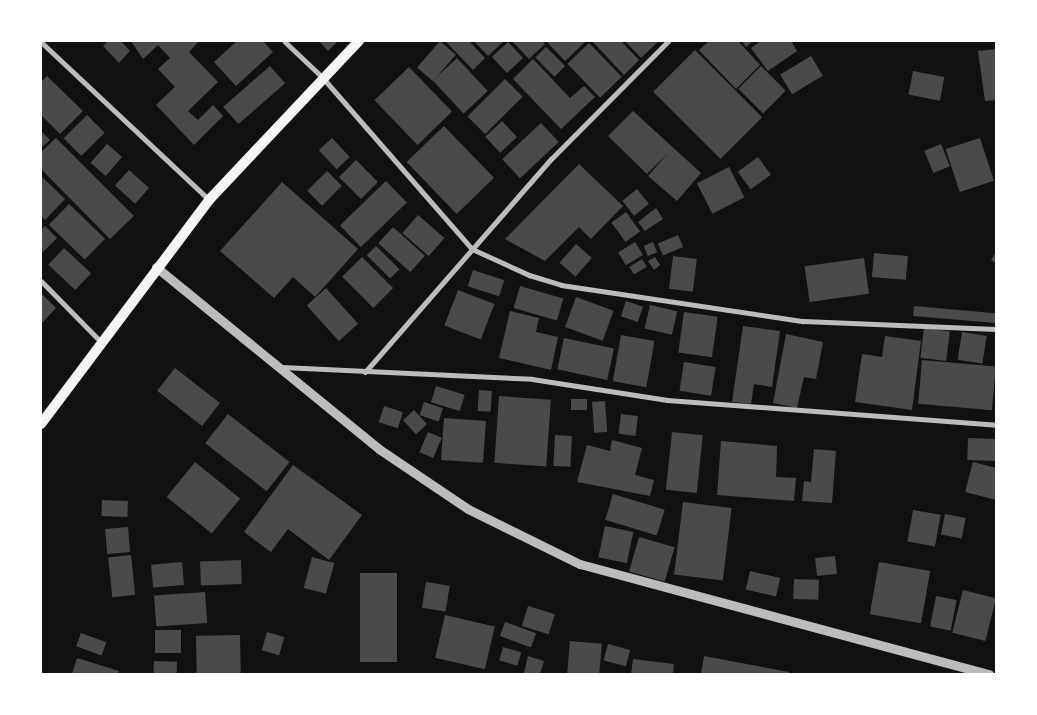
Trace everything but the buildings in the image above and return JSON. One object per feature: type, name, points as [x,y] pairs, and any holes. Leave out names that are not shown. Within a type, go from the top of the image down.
[{"type":"main road","points":[[41,424],[156,267],[208,200],[322,77],[359,41]]},
{"type":"street","points":[[284,41],[322,77],[472,249],[561,285],[803,321],[996,328]]},
{"type":"street","points":[[365,372],[551,159],[668,41]]},
{"type":"street","points":[[41,42],[208,200]]},
{"type":"street","points":[[156,267],[379,449],[468,509],[580,564],[988,674]]},
{"type":"street","points":[[41,281],[101,342]]},
{"type":"street","points":[[279,367],[532,379],[686,402],[996,425]]}]
